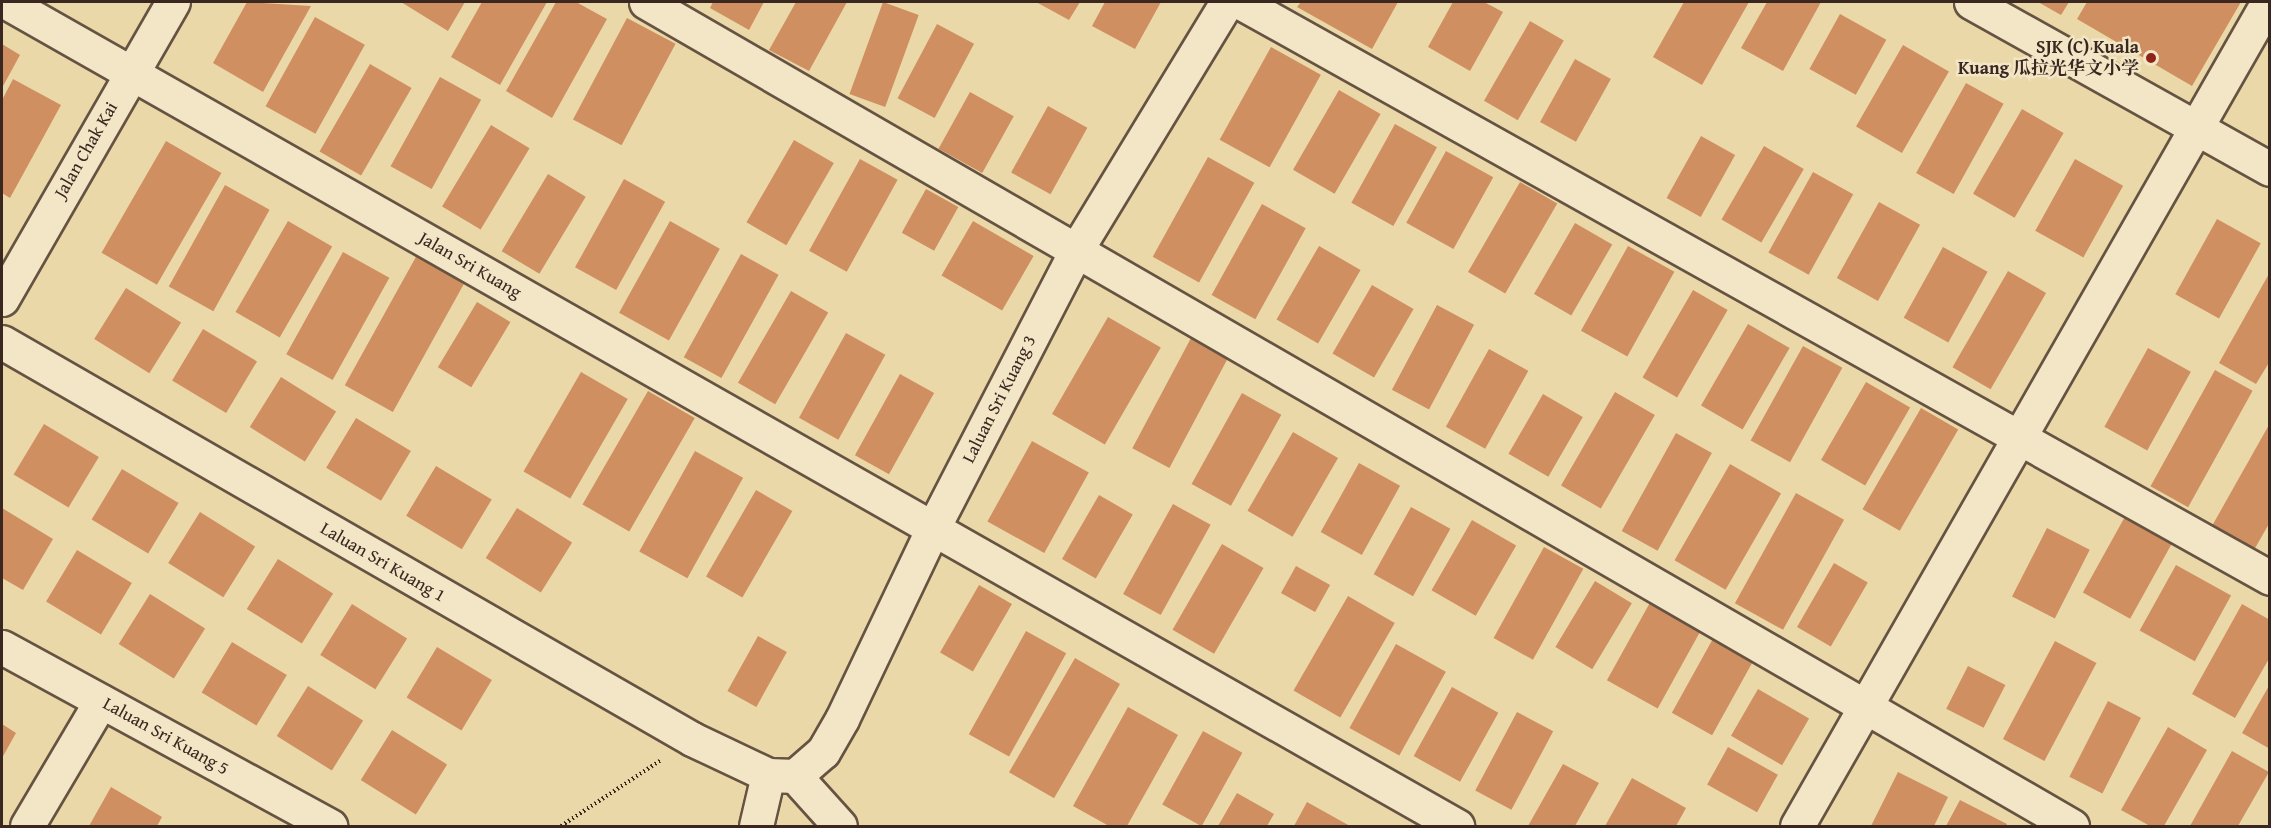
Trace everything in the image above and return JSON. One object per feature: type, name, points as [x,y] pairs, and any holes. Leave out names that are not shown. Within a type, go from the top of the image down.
[{"type":"street","name":"Jalan Sri Kuang","points":[[6,2],[1457,826]]},
{"type":"street","name":"Jalan Chak Kai","points":[[2,298],[173,2]]},
{"type":"street","points":[[646,2],[1078,247],[1862,709],[2072,826]]},
{"type":"street","name":"Laluan Sri Kuang 3","points":[[782,776],[823,752],[842,719],[933,528],[1078,247],[1227,2]]},
{"type":"street","points":[[1240,2],[2019,435],[2270,578]]},
{"type":"street","points":[[1971,2],[2270,169]]},
{"type":"street","points":[[1797,826],[2019,435],[2198,129],[2268,2]]},
{"type":"street","name":"Laluan Sri Kuang 1","points":[[2,342],[692,739],[782,776]]},
{"type":"street","name":"Laluan Sri Kuang 5","points":[[2,646],[327,826]]},
{"type":"street","points":[[27,826],[101,701]]},
{"type":"street","points":[[756,826],[782,776],[840,826]]},
{"type":"path","points":[[561,826],[692,739]]},
{"type":"building","points":[[247,2],[311,6],[263,92],[213,63]]},
{"type":"building","points":[[401,2],[465,2],[448,31]]},
{"type":"building","points":[[482,2],[547,2],[500,85],[451,57]]},
{"type":"building","points":[[556,2],[576,2],[607,19],[552,118],[506,91]]},
{"type":"building","points":[[713,2],[764,2],[749,30],[710,8]]},
{"type":"building","points":[[796,2],[847,2],[809,71],[769,50]]},
{"type":"building","points":[[883,2],[919,15],[885,107],[849,94]]},
{"type":"building","points":[[1036,2],[1080,2],[1069,20]]},
{"type":"building","points":[[1105,2],[1161,2],[1135,49],[1092,26]]},
{"type":"building","points":[[1301,2],[1398,2],[1372,49],[1297,7]]},
{"type":"building","points":[[1453,2],[1484,2],[1503,12],[1470,71],[1428,47]]},
{"type":"building","points":[[1684,2],[1749,2],[1702,85],[1653,57]]},
{"type":"building","points":[[1767,2],[1821,2],[1783,71],[1741,48]]},
{"type":"building","points":[[2038,2],[2069,2],[2061,15]]},
{"type":"building","points":[[2087,2],[2241,2],[2192,86],[2077,19]]},
{"type":"building","points":[[1840,14],[1886,40],[1856,95],[1809,69]]},
{"type":"building","points":[[315,17],[365,45],[315,134],[266,106]]},
{"type":"building","points":[[627,18],[676,44],[622,145],[573,120]]},
{"type":"building","points":[[1530,21],[1564,40],[1518,120],[1484,101]]},
{"type":"building","points":[[937,24],[974,44],[935,118],[898,98]]},
{"type":"building","points":[[2,44],[20,55],[2,88]]},
{"type":"building","points":[[1903,45],[1949,72],[1902,153],[1856,126]]},
{"type":"building","points":[[1271,47],[1321,75],[1269,167],[1220,140]]},
{"type":"building","points":[[1575,59],[1611,79],[1576,142],[1540,122]]},
{"type":"building","points":[[370,64],[412,88],[361,175],[320,151]]},
{"type":"building","points":[[440,77],[481,100],[432,189],[391,166]]},
{"type":"building","points":[[13,79],[61,105],[10,198],[2,193],[2,100]]},
{"type":"building","points":[[1966,83],[2004,104],[1954,194],[1916,173]]},
{"type":"building","points":[[1339,90],[1381,114],[1335,194],[1293,170]]},
{"type":"building","points":[[970,92],[1014,116],[982,173],[938,149]]},
{"type":"building","points":[[1048,106],[1087,128],[1051,194],[1011,172]]},
{"type":"building","points":[[2022,109],[2064,133],[2015,218],[1973,194]]},
{"type":"building","points":[[1395,124],[1437,147],[1393,226],[1351,203]]},
{"type":"building","points":[[491,125],[530,148],[481,230],[442,206]]},
{"type":"building","points":[[1701,136],[1735,155],[1701,217],[1667,198]]},
{"type":"building","points":[[794,140],[834,163],[786,245],[746,222]]},
{"type":"building","points":[[166,141],[221,173],[157,285],[102,253]]},
{"type":"building","points":[[1764,146],[1804,169],[1761,243],[1722,220]]},
{"type":"building","points":[[1446,151],[1493,177],[1453,249],[1406,223]]},
{"type":"building","points":[[1208,157],[1254,183],[1199,282],[1153,257]]},
{"type":"building","points":[[860,159],[898,180],[847,272],[809,251]]},
{"type":"building","points":[[2075,159],[2123,186],[2083,257],[2035,231]]},
{"type":"building","points":[[1813,172],[1853,194],[1809,275],[1768,252]]},
{"type":"building","points":[[548,174],[586,197],[539,274],[502,251]]},
{"type":"building","points":[[624,179],[665,202],[616,290],[575,267]]},
{"type":"building","points":[[1520,182],[1557,204],[1505,294],[1468,272]]},
{"type":"building","points":[[225,185],[270,210],[213,311],[169,286]]},
{"type":"building","points":[[926,189],[958,207],[934,251],[902,233]]},
{"type":"building","points":[[1879,202],[1920,225],[1878,301],[1837,278]]},
{"type":"building","points":[[1262,204],[1306,228],[1255,319],[1212,295]]},
{"type":"building","points":[[2217,219],[2261,243],[2219,318],[2175,294]]},
{"type":"building","points":[[288,221],[332,247],[280,337],[236,312]]},
{"type":"building","points":[[670,221],[720,249],[669,340],[619,313]]},
{"type":"building","points":[[973,221],[1034,256],[1002,311],[942,276]]},
{"type":"building","points":[[1575,223],[1612,244],[1571,316],[1534,294]]},
{"type":"building","points":[[1319,246],[1361,270],[1318,344],[1276,320]]},
{"type":"building","points":[[1628,246],[1674,272],[1627,357],[1581,331]]},
{"type":"building","points":[[1943,247],[1988,272],[1948,343],[1904,318]]},
{"type":"building","points":[[343,252],[389,278],[333,380],[286,354]]},
{"type":"building","points":[[741,254],[779,275],[721,378],[684,357]]},
{"type":"building","points":[[417,255],[465,282],[393,412],[345,385]]},
{"type":"building","points":[[2008,271],[2046,293],[1991,389],[1952,367]]},
{"type":"building","points":[[2270,272],[2270,361],[2256,384],[2219,363]]},
{"type":"building","points":[[1372,285],[1414,309],[1374,377],[1332,353]]},
{"type":"building","points":[[126,288],[181,322],[149,373],[94,339]]},
{"type":"building","points":[[1693,290],[1728,310],[1677,397],[1642,377]]},
{"type":"building","points":[[791,291],[828,312],[775,404],[738,383]]},
{"type":"building","points":[[477,302],[510,322],[471,387],[438,367]]},
{"type":"building","points":[[1437,305],[1474,325],[1429,409],[1392,390]]},
{"type":"building","points":[[1108,317],[1161,348],[1105,444],[1052,414]]},
{"type":"building","points":[[1748,324],[1790,348],[1743,429],[1701,405]]},
{"type":"building","points":[[203,329],[257,361],[226,413],[172,380]]},
{"type":"building","points":[[846,333],[885,355],[838,440],[799,418]]},
{"type":"building","points":[[1191,338],[1228,358],[1169,468],[1132,448]]},
{"type":"building","points":[[1803,346],[1842,368],[1790,462],[1751,440]]},
{"type":"building","points":[[2148,348],[2191,372],[2147,450],[2104,427]]},
{"type":"building","points":[[1489,349],[1528,371],[1485,449],[1446,427]]},
{"type":"building","points":[[2215,370],[2253,391],[2188,507],[2151,486]]},
{"type":"building","points":[[581,372],[628,399],[570,499],[524,472]]},
{"type":"building","points":[[900,374],[934,393],[889,474],[855,455]]},
{"type":"building","points":[[281,377],[336,411],[305,461],[250,427]]},
{"type":"building","points":[[1866,382],[1910,407],[1865,485],[1821,460]]},
{"type":"building","points":[[648,391],[695,418],[629,531],[582,504]]},
{"type":"building","points":[[1615,392],[1655,415],[1601,509],[1561,486]]},
{"type":"building","points":[[1242,393],[1281,415],[1231,506],[1192,484]]},
{"type":"building","points":[[1543,394],[1583,417],[1548,477],[1508,454]]},
{"type":"building","points":[[1921,408],[1958,430],[1900,531],[1862,509]]},
{"type":"building","points":[[356,418],[411,451],[381,501],[326,468]]},
{"type":"building","points":[[2270,423],[2270,522],[2254,550],[2212,526]]},
{"type":"building","points":[[44,424],[99,457],[68,508],[14,475]]},
{"type":"building","points":[[1293,432],[1338,458],[1293,537],[1248,511]]},
{"type":"building","points":[[1676,433],[1712,453],[1658,551],[1622,531]]},
{"type":"building","points":[[1032,441],[1089,473],[1044,553],[987,521]]},
{"type":"building","points":[[695,451],[743,478],[687,578],[639,552]]},
{"type":"building","points":[[1359,463],[1400,486],[1362,555],[1321,532]]},
{"type":"building","points":[[1730,464],[1781,494],[1726,590],[1674,560]]},
{"type":"building","points":[[436,466],[492,499],[462,549],[406,516]]},
{"type":"building","points":[[122,469],[179,503],[148,554],[92,520]]},
{"type":"building","points":[[756,490],[792,511],[742,598],[706,577]]},
{"type":"building","points":[[1796,493],[1844,520],[1783,630],[1735,603]]},
{"type":"building","points":[[1099,495],[1133,514],[1096,579],[1062,559]]},
{"type":"building","points":[[1173,504],[1211,525],[1161,615],[1123,594]]},
{"type":"building","points":[[1411,507],[1450,529],[1413,596],[1374,574]]},
{"type":"building","points":[[2,508],[53,539],[23,590],[2,578]]},
{"type":"building","points":[[517,508],[572,542],[541,592],[486,558]]},
{"type":"building","points":[[200,512],[255,546],[223,597],[168,563]]},
{"type":"building","points":[[2127,513],[2174,539],[2130,619],[2083,593]]},
{"type":"building","points":[[1472,520],[1516,546],[1476,616],[1432,590]]},
{"type":"building","points":[[2047,528],[2090,550],[2055,618],[2012,597]]},
{"type":"building","points":[[1222,544],[1264,568],[1214,654],[1172,630]]},
{"type":"building","points":[[1544,547],[1583,569],[1533,660],[1494,638]]},
{"type":"building","points":[[77,550],[132,583],[101,634],[46,601]]},
{"type":"building","points":[[278,559],[333,593],[302,643],[247,609]]},
{"type":"building","points":[[1834,563],[1868,582],[1831,647],[1797,627]]},
{"type":"building","points":[[2176,565],[2231,596],[2195,661],[2140,631]]},
{"type":"building","points":[[1296,566],[1330,585],[1315,612],[1281,593]]},
{"type":"building","points":[[1595,581],[1632,603],[1592,669],[1555,647]]},
{"type":"building","points":[[979,585],[1012,604],[973,672],[940,653]]},
{"type":"building","points":[[150,594],[205,628],[174,678],[119,644]]},
{"type":"building","points":[[1348,596],[1395,623],[1340,717],[1294,690]]},
{"type":"building","points":[[1652,599],[1703,627],[1658,708],[1607,680]]},
{"type":"building","points":[[352,604],[407,638],[375,689],[320,655]]},
{"type":"building","points":[[2242,604],[2270,620],[2270,657],[2235,718],[2192,694]]},
{"type":"building","points":[[1026,631],[1066,653],[1009,757],[969,734]]},
{"type":"building","points":[[1715,635],[1755,657],[1712,735],[1672,713]]},
{"type":"building","points":[[758,636],[787,652],[756,707],[727,691]]},
{"type":"building","points":[[2055,641],[2096,663],[2044,761],[2003,739]]},
{"type":"building","points":[[232,642],[287,675],[256,726],[202,693]]},
{"type":"building","points":[[1396,644],[1446,672],[1399,756],[1349,728]]},
{"type":"building","points":[[437,647],[492,680],[461,731],[407,698]]},
{"type":"building","points":[[1075,658],[1120,684],[1054,798],[1009,772]]},
{"type":"building","points":[[1968,666],[2005,685],[1984,728],[1946,709]]},
{"type":"building","points":[[2270,684],[2270,749],[2242,733]]},
{"type":"building","points":[[308,686],[363,720],[332,770],[277,736]]},
{"type":"building","points":[[1452,687],[1498,713],[1460,782],[1414,756]]},
{"type":"building","points":[[1758,689],[1809,718],[1782,765],[1731,736]]},
{"type":"building","points":[[2108,701],[2141,718],[2102,794],[2069,777]]},
{"type":"building","points":[[1128,707],[1178,735],[1127,826],[1109,826],[1073,806]]},
{"type":"building","points":[[1517,712],[1553,731],[1511,810],[1475,791]]},
{"type":"building","points":[[2,724],[16,733],[2,758]]},
{"type":"building","points":[[2168,727],[2207,750],[2164,826],[2150,826],[2121,810]]},
{"type":"building","points":[[392,730],[447,764],[416,814],[361,780]]},
{"type":"building","points":[[1203,731],[1242,753],[1202,826],[1162,804]]},
{"type":"building","points":[[1728,747],[1778,775],[1757,812],[1707,785]]},
{"type":"building","points":[[2232,751],[2269,772],[2238,826],[2190,826]]},
{"type":"building","points":[[1563,764],[1599,783],[1575,826],[1528,826]]},
{"type":"building","points":[[1898,772],[1948,797],[1934,826],[1871,826]]},
{"type":"building","points":[[1632,778],[1686,808],[1676,826],[1605,826]]},
{"type":"building","points":[[111,787],[162,817],[157,826],[89,826]]},
{"type":"building","points":[[1237,793],[1274,814],[1267,826],[1218,826]]},
{"type":"building","points":[[1960,800],[2007,824],[2006,826],[1946,826]]},
{"type":"building","points":[[1307,802],[1350,826],[1294,826]]},
{"type":"place","name":"SJK (C) Kuala Kuang 瓜拉光华文小学","points":[[2151,58]]}]
